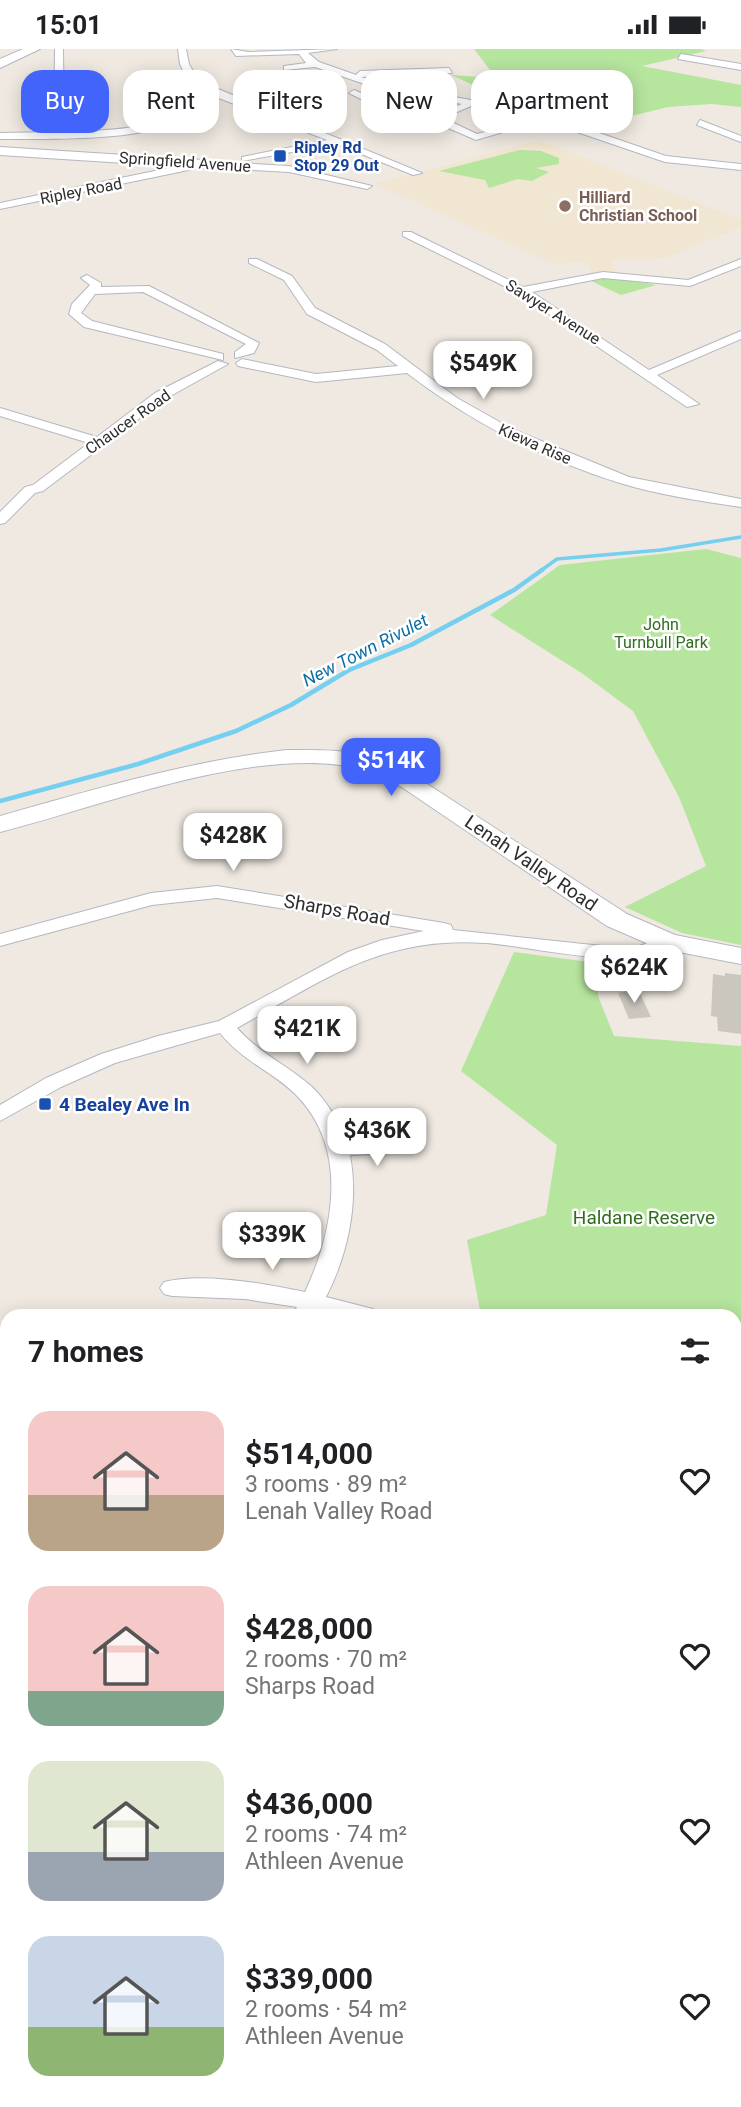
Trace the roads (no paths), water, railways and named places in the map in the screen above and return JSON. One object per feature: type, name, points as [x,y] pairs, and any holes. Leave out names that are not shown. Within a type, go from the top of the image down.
[{"type":"street","points":[[0,64],[34,49]]},
{"type":"street","points":[[59,49],[59,134]]},
{"type":"street","points":[[183,49],[182,60],[187,70]]},
{"type":"street","points":[[235,49],[239,54],[248,55],[333,49]]},
{"type":"street","points":[[301,50],[316,64],[332,70]]},
{"type":"street","points":[[681,57],[741,67]]},
{"type":"street","points":[[287,68],[316,64]]},
{"type":"street","points":[[219,93],[417,173]]},
{"type":"street","points":[[354,93],[361,96]]},
{"type":"street","points":[[471,103],[443,114],[436,120],[471,138],[492,133]]},
{"type":"street","points":[[700,123],[741,139]]},
{"type":"street","points":[[0,136],[123,130]]},
{"type":"street","points":[[593,133],[665,159],[741,167]]},
{"type":"street","points":[[229,166],[235,161],[337,141]]},
{"type":"street","name":"Springfield Avenue","points":[[0,151],[298,170],[367,186]]},
{"type":"street","name":"Ripley Road","points":[[0,206],[203,164]]},
{"type":"street","name":"Sawyer Avenue","points":[[407,234],[522,291],[692,404]]},
{"type":"street","name":"Kiewa Rise","points":[[253,261],[288,278],[310,311],[377,345],[465,410],[534,445],[639,484],[741,503]]},
{"type":"street","points":[[522,291],[610,275],[667,283],[690,283],[741,262]]},
{"type":"street","points":[[240,359],[253,343],[151,290],[90,284],[76,307],[75,314],[88,324],[221,360],[240,359],[316,378],[409,369]]},
{"type":"street","points":[[649,374],[739,338]]},
{"type":"street","name":"Chaucer Road","points":[[0,520],[22,500],[30,497],[38,488],[160,396],[221,360]]},
{"type":"street","points":[[0,412],[98,442]]},
{"type":"street","name":"Lenah Valley Road","points":[[0,824],[192,772],[307,757],[357,761],[381,766],[412,783],[617,920],[668,942],[741,956]]},
{"type":"street","name":"Sharps Road","points":[[0,940],[150,899],[196,893],[238,893],[470,934]]},
{"type":"street","points":[[375,916],[382,926],[382,939],[375,947]]},
{"type":"street","points":[[0,1114],[30,1094],[118,1052],[225,1026],[375,947],[470,934],[621,954],[642,953],[668,942]]},
{"type":"street","points":[[172,1288],[219,1287],[308,1308],[338,1232],[342,1181],[341,1149],[333,1128],[307,1094],[274,1067],[256,1058],[225,1026]]},
{"type":"street","points":[[341,1149],[411,1145]]},
{"type":"waterway","name":"New Town Rivulet","points":[[539,572],[557,559],[661,550],[741,537]]},
{"type":"waterway","name":"New Town Rivulet","points":[[0,801],[138,764],[236,731],[291,705],[349,670],[411,645],[514,590],[542,570]]},
{"type":"place","name":"Ripley Rd Stop 29 Out","points":[[280,156]]},
{"type":"place","name":"Hilliard Christian School","points":[[565,206]]},
{"type":"place","name":"4 Bealey Ave In","points":[[45,1104]]},
{"type":"park label","name":"John Turnbull Park","points":[[661,633]]},
{"type":"park label","name":"Haldane Reserve","points":[[644,1217]]}]
